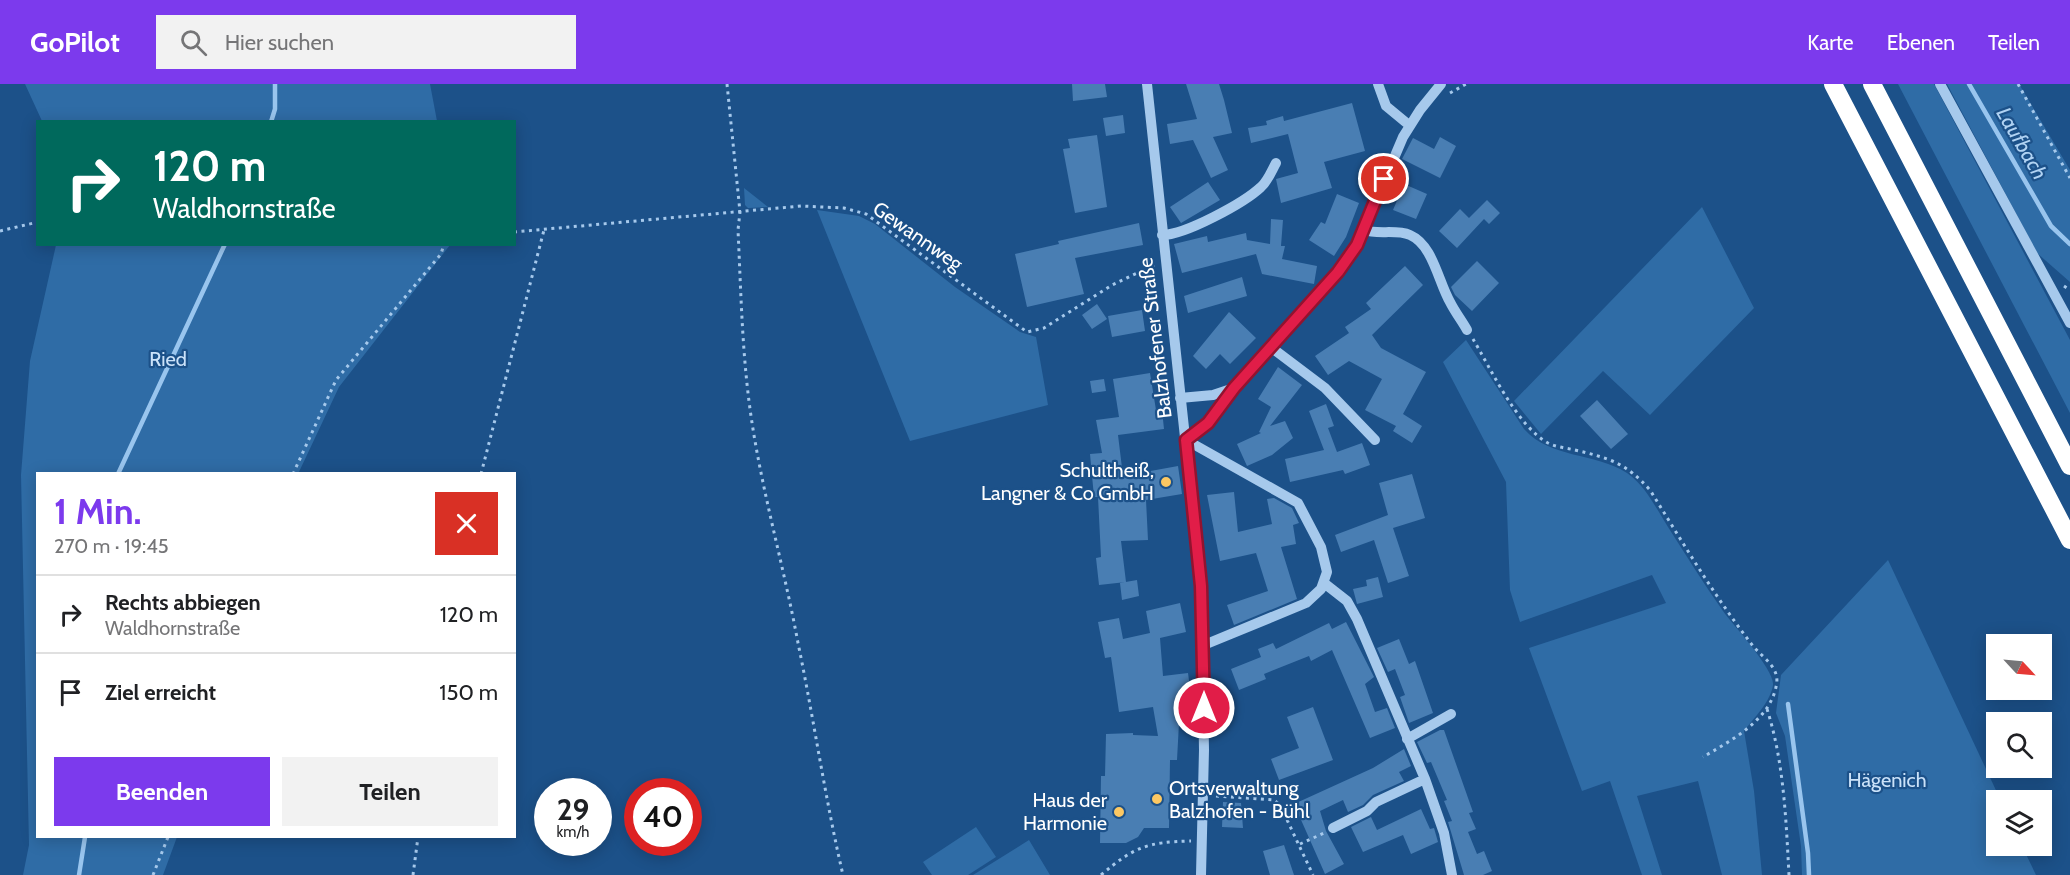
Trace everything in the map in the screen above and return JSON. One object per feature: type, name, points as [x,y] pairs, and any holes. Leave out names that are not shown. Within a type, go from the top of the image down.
[{"type":"highway","points":[[1833,84],[2070,540]]},
{"type":"highway","points":[[1872,84],[2070,466]]},
{"type":"street","name":"Balzhofener Straße","points":[[1147,84],[1164,262],[1201,586],[1203,645],[1201,875]]},
{"type":"street","points":[[1378,84],[1386,106],[1409,125]]},
{"type":"street","points":[[1203,645],[1306,603],[1324,583],[1327,572],[1321,547],[1298,503],[1186,440],[1208,423],[1234,388],[1338,272],[1364,230],[1409,125],[1441,84]]},
{"type":"street","points":[[1940,84],[2070,323]]},
{"type":"street","points":[[1162,235],[1174,235],[1203,222],[1262,186],[1276,163]]},
{"type":"street","points":[[1364,230],[1372,233],[1404,233],[1418,240],[1425,248],[1450,302],[1467,330]]},
{"type":"street","points":[[1272,348],[1325,388],[1375,440]]},
{"type":"street","points":[[1180,398],[1213,394],[1234,388]]},
{"type":"street","points":[[1324,583],[1347,601],[1425,779],[1444,832],[1452,875]]},
{"type":"street","points":[[1407,739],[1451,714]]},
{"type":"street","points":[[1333,828],[1367,811],[1376,802],[1425,779]]},
{"type":"path","points":[[727,84],[740,212],[738,230],[744,359],[751,416],[765,496],[799,644],[823,790],[843,875]]},
{"type":"path","points":[[2018,84],[2070,178]]},
{"type":"path","name":"Gewannweg","points":[[516,232],[817,206],[843,208],[866,214],[1027,332],[1044,328],[1112,285],[1164,262]]},
{"type":"path","points":[[0,231],[36,222]]},
{"type":"path","points":[[482,472],[544,230]]},
{"type":"path","points":[[294,472],[336,380],[441,254],[443,246]]},
{"type":"path","points":[[1467,330],[1500,386],[1530,429],[1539,437],[1550,444],[1602,457],[1626,466],[1650,490],[1730,616],[1777,674],[1777,686],[1767,709],[1735,738],[1702,758]]},
{"type":"path","points":[[1767,709],[1774,730],[1785,813],[1789,875]]},
{"type":"path","points":[[1202,795],[1274,800],[1280,805],[1313,875]]},
{"type":"path","points":[[1300,844],[1333,828]]},
{"type":"path","points":[[153,875],[168,838]]},
{"type":"path","points":[[413,875],[418,838]]},
{"type":"path","points":[[1101,875],[1126,854],[1150,844],[1202,841]]},
{"type":"green space","points":[[25,84],[430,84],[437,120],[42,120]]},
{"type":"green space","points":[[1898,84],[1934,84],[2070,340],[2070,413]]},
{"type":"green space","points":[[1947,84],[2019,84],[2070,170],[2070,282],[2037,253]]},
{"type":"green space","points":[[744,188],[768,207],[748,208],[745,205]]},
{"type":"green space","points":[[1702,207],[1754,308],[1650,415],[1603,371],[1541,434],[1514,401]]},
{"type":"green space","points":[[817,210],[859,216],[875,224],[955,287],[1020,332],[1036,337],[1048,405],[910,441]]},
{"type":"green space","name":"Ried","points":[[56,246],[449,246],[339,387],[299,472],[36,472],[36,838],[177,838],[163,875],[23,875],[29,845],[21,475],[30,361]]},
{"type":"green space","points":[[1466,340],[1524,429],[1535,439],[1560,451],[1614,466],[1627,473],[1639,484],[1650,497],[1728,618],[1753,648],[1772,678],[1773,685],[1769,697],[1744,731],[1754,791],[1762,875],[1722,875],[1698,781],[1637,796],[1662,875],[1642,875],[1610,781],[1582,791],[1529,648],[1666,603],[1652,575],[1520,622],[1510,590],[1506,482],[1443,362]]},
{"type":"green space","name":"Hägenich","points":[[1888,560],[1986,769],[1986,778],[1990,778],[1996,790],[1986,790],[1986,856],[2027,856],[2036,875],[1802,875],[1801,846],[1785,736],[1776,713],[1781,675]]},
{"type":"green space","points":[[976,827],[996,857],[968,875],[932,875],[923,862]]},
{"type":"green space","points":[[1029,840],[1050,875],[973,875]]},
{"type":"building","points":[[1072,84],[1105,84],[1107,97],[1073,101]]},
{"type":"building","points":[[1186,84],[1219,84],[1224,100],[1232,133],[1213,137],[1228,170],[1211,178],[1193,140],[1170,144],[1167,124],[1197,119]]},
{"type":"building","points":[[1352,103],[1365,151],[1324,162],[1332,188],[1281,203],[1276,179],[1298,173],[1288,134],[1251,143],[1248,128],[1267,125],[1266,121],[1283,116],[1284,121]]},
{"type":"building","points":[[1123,115],[1125,133],[1106,136],[1103,118]]},
{"type":"building","points":[[1097,135],[1107,207],[1075,213],[1063,149],[1070,148],[1068,139]]},
{"type":"building","points":[[1440,137],[1456,146],[1440,178],[1402,159],[1413,138],[1434,149]]},
{"type":"building","points":[[1208,182],[1220,200],[1181,223],[1170,207]]},
{"type":"building","points":[[1404,184],[1427,194],[1416,219],[1393,210]]},
{"type":"building","points":[[1337,194],[1359,203],[1346,237],[1334,256],[1309,240],[1321,222],[1325,224]]},
{"type":"building","points":[[1487,200],[1500,213],[1489,224],[1484,219],[1457,248],[1439,231],[1460,209],[1469,218]]},
{"type":"building","points":[[1271,219],[1283,220],[1281,246],[1285,246],[1282,259],[1317,266],[1314,284],[1262,274],[1256,254],[1182,273],[1174,244],[1207,236],[1208,242],[1246,233],[1247,240],[1270,244]]},
{"type":"building","points":[[1139,223],[1143,245],[1075,258],[1084,294],[1027,307],[1015,254],[1059,244],[1058,241]]},
{"type":"building","points":[[1477,261],[1499,283],[1472,311],[1455,295],[1451,287]]},
{"type":"building","points":[[1405,266],[1423,285],[1372,335],[1381,348],[1426,372],[1403,414],[1422,426],[1412,443],[1393,431],[1396,426],[1365,410],[1382,379],[1349,361],[1328,375],[1315,356],[1349,333],[1345,327],[1371,309],[1366,303]]},
{"type":"building","points":[[1242,277],[1247,296],[1188,313],[1184,296]]},
{"type":"building","points":[[1097,304],[1107,319],[1092,329],[1082,315]]},
{"type":"building","points":[[1142,310],[1145,331],[1112,337],[1108,316]]},
{"type":"building","points":[[1229,312],[1256,338],[1230,364],[1220,354],[1206,369],[1193,356]]},
{"type":"building","points":[[1278,367],[1302,385],[1270,426],[1285,421],[1293,438],[1272,455],[1247,466],[1237,444],[1261,433],[1259,432],[1271,407],[1258,399]]},
{"type":"building","points":[[1150,373],[1156,410],[1162,410],[1164,429],[1118,435],[1123,476],[1178,466],[1182,494],[1146,500],[1148,540],[1121,541],[1126,582],[1099,585],[1096,558],[1101,557],[1098,497],[1094,497],[1090,454],[1102,453],[1096,420],[1119,417],[1113,379]]},
{"type":"building","points":[[1104,379],[1106,391],[1092,393],[1090,381]]},
{"type":"building","points":[[1597,400],[1628,434],[1611,449],[1580,416]]},
{"type":"building","points":[[1326,404],[1334,426],[1328,428],[1337,452],[1362,443],[1370,465],[1345,474],[1343,470],[1290,482],[1285,459],[1324,450],[1309,411]]},
{"type":"building","points":[[1412,474],[1425,518],[1393,528],[1409,576],[1388,583],[1374,540],[1341,552],[1335,535],[1388,515],[1379,483]]},
{"type":"building","points":[[1234,492],[1238,532],[1272,524],[1267,499],[1274,498],[1292,508],[1299,523],[1293,525],[1296,544],[1281,547],[1297,599],[1234,625],[1227,605],[1268,591],[1256,553],[1220,561],[1207,495]]},
{"type":"building","points":[[1378,577],[1383,597],[1357,604],[1353,589],[1367,586],[1366,580]]},
{"type":"building","points":[[1137,580],[1139,596],[1122,600],[1120,583]]},
{"type":"building","points":[[1180,603],[1186,632],[1160,638],[1163,676],[1188,673],[1192,702],[1176,704],[1179,723],[1177,760],[1170,760],[1169,828],[1144,828],[1138,837],[1126,843],[1100,843],[1101,776],[1105,776],[1106,734],[1133,733],[1133,735],[1158,736],[1153,707],[1119,712],[1111,657],[1105,658],[1098,622],[1119,618],[1123,639],[1150,633],[1146,611]]},
{"type":"building","points":[[1346,622],[1374,677],[1365,684],[1375,712],[1387,708],[1395,728],[1370,738],[1332,650],[1311,661],[1309,656],[1264,674],[1266,679],[1239,690],[1231,669],[1261,657],[1258,649],[1273,643],[1276,649],[1329,623],[1332,629]]},
{"type":"building","points":[[1399,639],[1409,664],[1415,661],[1433,713],[1409,723],[1400,697],[1405,695],[1395,669],[1388,672],[1377,648]]},
{"type":"building","points":[[1313,707],[1333,760],[1279,780],[1271,759],[1299,748],[1287,717]]},
{"type":"building","points":[[1444,730],[1473,812],[1469,813],[1476,829],[1468,832],[1477,854],[1484,851],[1492,871],[1483,875],[1464,875],[1448,822],[1452,821],[1444,801],[1447,800],[1431,762],[1427,763],[1417,742]]},
{"type":"building","points":[[1404,749],[1411,766],[1399,772],[1404,781],[1373,795],[1363,805],[1348,812],[1343,800],[1320,811],[1326,831],[1344,864],[1325,874],[1294,804],[1373,768]]},
{"type":"building","points":[[1223,802],[1241,803],[1243,828],[1222,827]]},
{"type":"building","points":[[1421,809],[1430,829],[1434,828],[1438,842],[1411,854],[1403,835],[1363,852],[1351,827],[1371,817],[1377,830]]},
{"type":"building","points":[[1284,845],[1294,875],[1270,875],[1263,851]]},
{"type":"waterway","points":[[272,120],[275,109],[275,84]]},
{"type":"waterway","name":"Laufbach","points":[[1969,84],[2051,226],[2070,244]]},
{"type":"waterway","points":[[119,472],[224,246]]},
{"type":"waterway","points":[[1788,704],[1809,875]]},
{"type":"waterway","points":[[79,875],[85,838]]},
{"type":"place","name":"Schultheiß, Langner & Co GmbH","points":[[1166,482]]},
{"type":"place","name":"Ortsverwaltung Balzhofen - Bühl","points":[[1157,799]]},
{"type":"place","name":"Haus der Harmonie","points":[[1119,812]]},
{"type":"route","points":[[1204,708],[1203,615],[1186,440],[1208,423],[1234,388],[1320,296],[1357,245],[1384,179]]}]
